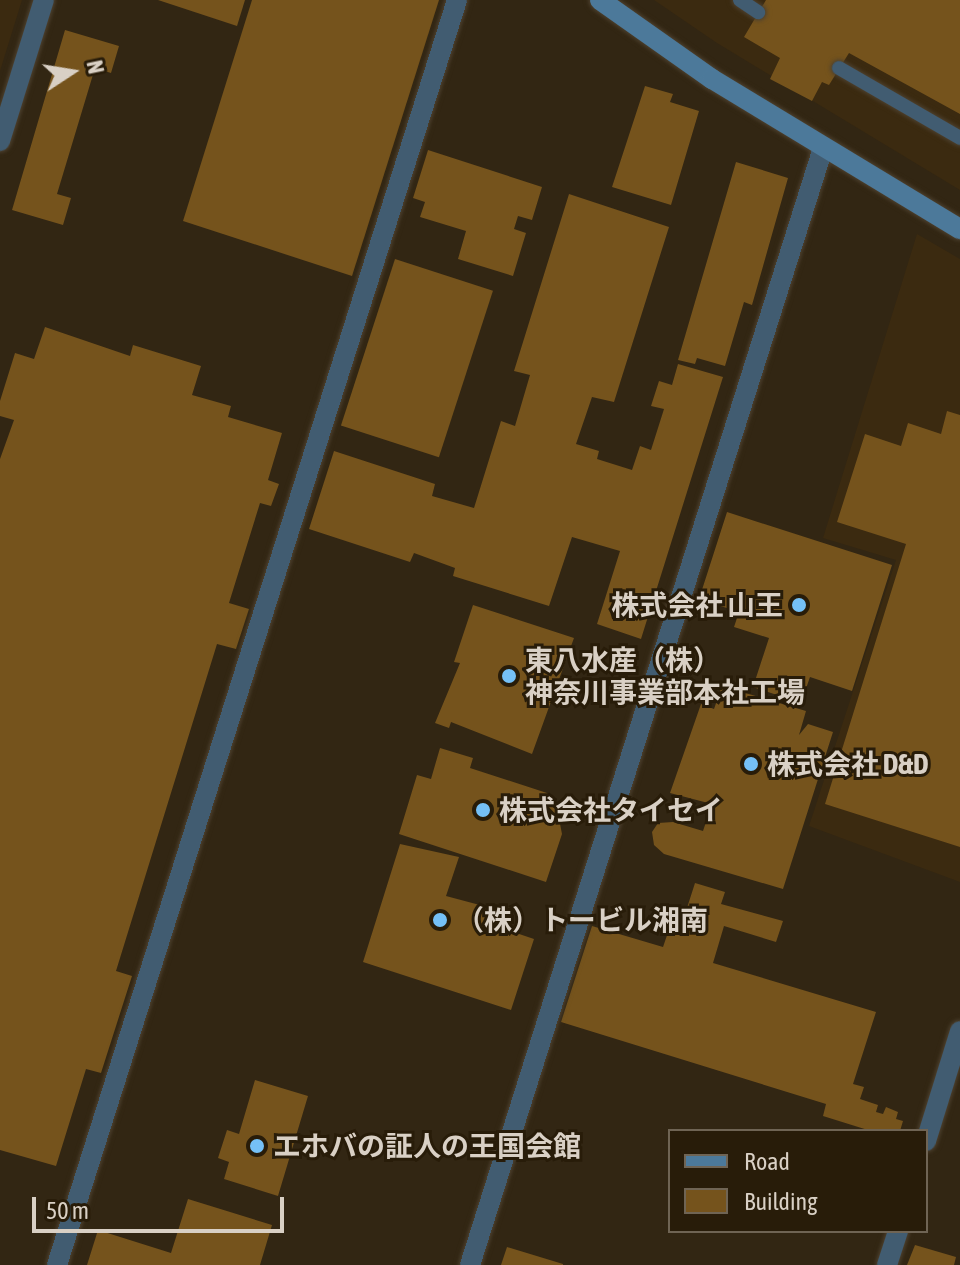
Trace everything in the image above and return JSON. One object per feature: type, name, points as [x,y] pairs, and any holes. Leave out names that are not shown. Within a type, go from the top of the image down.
[{"type":"street","points":[[0,141],[44,0]]},
{"type":"street","points":[[57,1265],[457,0]]},
{"type":"street","points":[[600,0],[712,79],[960,229]]},
{"type":"street","points":[[470,1265],[823,148]]},
{"type":"street","points":[[928,1135],[960,1031]]},
{"type":"street","points":[[887,1265],[897,1233]]},
{"type":"lane","points":[[740,0],[758,12]]},
{"type":"lane","points":[[839,68],[960,138]]},
{"type":"shaded area","points":[[0,0],[22,0],[0,71]]},
{"type":"shaded area","points":[[654,0],[960,0],[960,190],[717,43]]},
{"type":"shaded area","points":[[917,234],[960,259],[960,882],[809,826],[896,560],[823,538]]},
{"type":"building","points":[[158,0],[245,0],[237,26]]},
{"type":"building","points":[[252,0],[439,0],[352,276],[183,221]]},
{"type":"building","points":[[766,0],[960,0],[960,114],[849,53],[829,85],[822,82],[812,101],[770,79],[780,58],[744,37]]},
{"type":"building","points":[[65,30],[119,46],[111,73],[95,68],[57,194],[71,198],[63,225],[12,210]]},
{"type":"building","points":[[645,86],[673,94],[670,102],[699,111],[671,205],[612,187]]},
{"type":"building","points":[[428,150],[542,187],[532,220],[518,216],[514,229],[526,233],[513,276],[458,259],[466,231],[420,217],[425,202],[413,198]]},
{"type":"building","points":[[736,162],[788,178],[752,305],[744,302],[725,366],[697,358],[695,364],[678,360]]},
{"type":"building","points":[[569,194],[669,227],[614,402],[592,397],[576,444],[599,451],[597,459],[632,470],[640,446],[651,450],[664,409],[651,406],[659,381],[672,385],[678,364],[723,377],[641,639],[597,624],[620,551],[572,537],[549,606],[453,576],[455,568],[414,553],[410,562],[309,529],[334,451],[435,484],[432,496],[474,508],[501,421],[515,426],[530,375],[514,371]]},
{"type":"building","points":[[395,259],[493,291],[439,457],[341,425]]},
{"type":"building","points":[[45,327],[130,356],[133,345],[201,366],[192,395],[231,406],[228,417],[282,433],[268,480],[279,484],[271,506],[260,503],[229,603],[249,609],[236,649],[217,644],[116,971],[132,976],[101,1073],[86,1069],[56,1166],[0,1150],[0,459],[14,420],[0,416],[0,401],[15,353],[34,359]]},
{"type":"building","points":[[947,411],[960,415],[960,847],[825,804],[906,544],[837,522],[865,434],[901,446],[908,423],[941,434]]},
{"type":"building","name":"株式会社 山王","points":[[727,512],[892,565],[852,691],[810,677],[801,703],[753,687],[769,638],[734,627],[739,612],[699,599]]},
{"type":"building","name":"東八水産（株） 神奈川事業部本社工場","points":[[473,605],[574,638],[532,754],[451,722],[449,728],[435,723],[460,663],[454,662]]},
{"type":"building","name":"株式会社 D&D","points":[[722,686],[806,711],[799,735],[808,724],[833,732],[783,889],[664,854],[654,845],[652,832],[658,823],[673,822],[703,831],[712,804],[670,793],[701,704],[714,709]]},
{"type":"building","name":"株式会社タイセイ","points":[[440,748],[473,758],[470,768],[547,793],[556,803],[562,834],[546,882],[399,834],[417,775],[431,779]]},
{"type":"building","name":"（株）トービル湘南","points":[[400,844],[459,857],[446,896],[506,912],[501,928],[534,939],[511,1010],[363,962]]},
{"type":"building","points":[[695,883],[725,892],[721,904],[783,921],[776,942],[724,926],[713,963],[876,1012],[853,1084],[864,1087],[860,1099],[878,1105],[876,1112],[883,1114],[886,1107],[898,1112],[896,1119],[903,1121],[901,1129],[865,1129],[823,1116],[826,1104],[561,1022],[592,926],[663,947],[676,909],[686,911]]},
{"type":"building","name":"エホバの証人の王国会館","points":[[255,1080],[308,1096],[278,1196],[224,1179],[229,1162],[218,1158],[227,1130],[239,1134]]},
{"type":"building","points":[[188,1199],[272,1225],[260,1265],[87,1265],[98,1230],[171,1253]]},
{"type":"building","points":[[915,1245],[956,1257],[954,1265],[907,1265]]},
{"type":"building","points":[[507,1247],[563,1264],[563,1265],[501,1265]]},
{"type":"place","name":"株式会社 山王","points":[[799,605]]},
{"type":"place","name":"東八水産（株） 神奈川事業部本社工場","points":[[509,676]]},
{"type":"place","name":"株式会社 D&D","points":[[751,764]]},
{"type":"place","name":"株式会社タイセイ","points":[[483,810]]},
{"type":"place","name":"（株）トービル湘南","points":[[440,920]]},
{"type":"place","name":"エホバの証人の王国会館","points":[[257,1146]]}]
